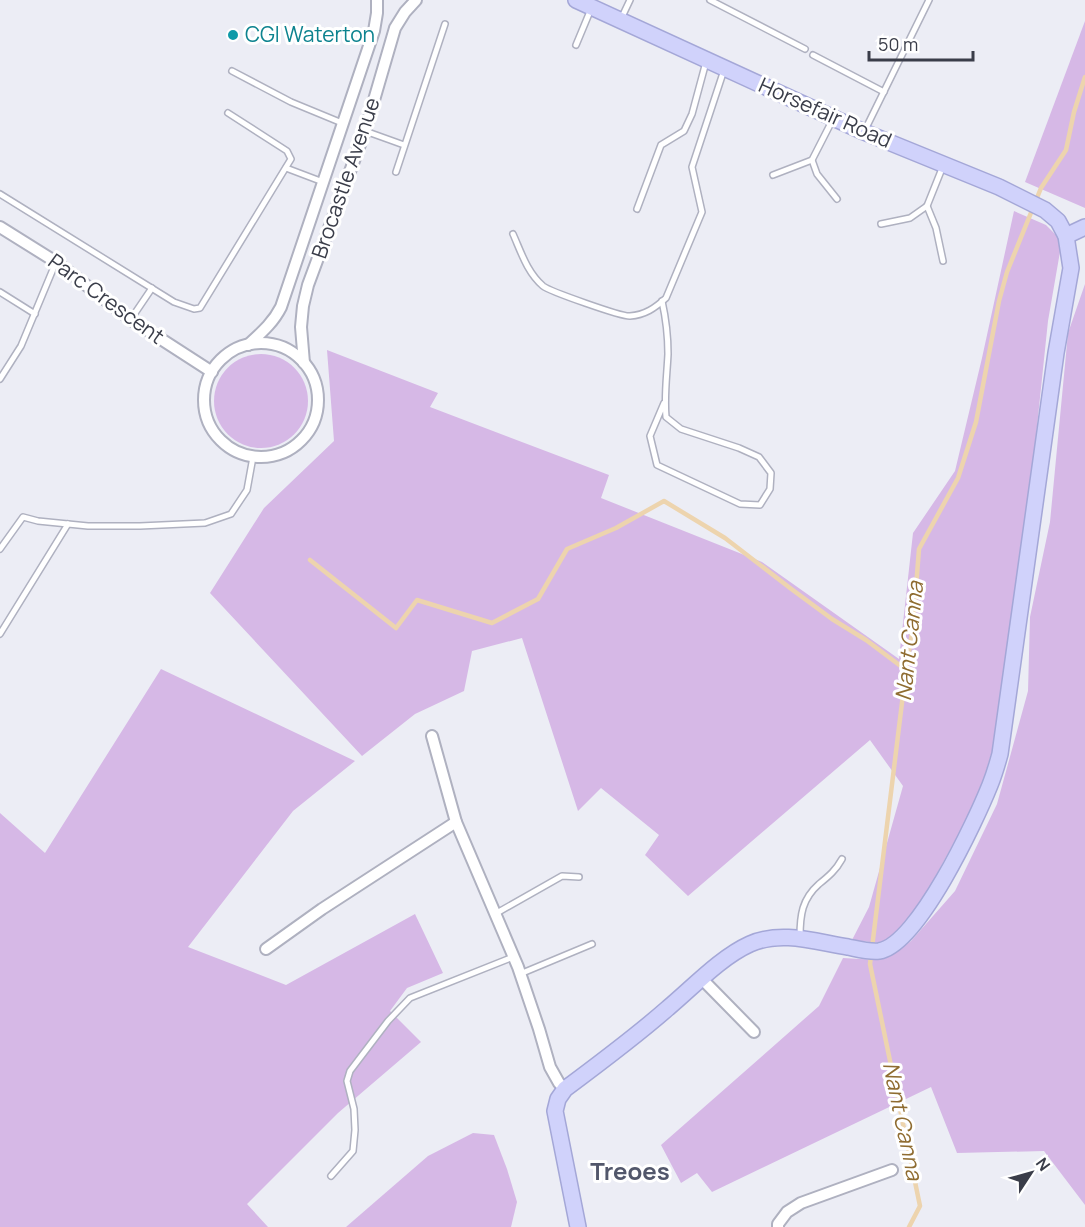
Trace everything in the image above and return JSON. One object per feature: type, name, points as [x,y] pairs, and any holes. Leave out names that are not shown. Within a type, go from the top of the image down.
[{"type":"street","name":"Brocastle Avenue","points":[[248,345],[268,327],[281,307],[374,31],[377,0]]},
{"type":"street","name":"Brocastle Avenue","points":[[304,363],[301,327],[308,285],[364,131],[395,28],[416,0]]},
{"type":"street","name":"Horsefair Road","points":[[576,0],[864,132],[999,187],[1045,210],[1058,221],[1066,236]]},
{"type":"street","points":[[578,1227],[555,1111],[558,1099],[565,1089],[638,1034],[701,978],[733,954],[761,939],[774,937],[800,939],[880,951],[893,944],[904,935],[937,892],[976,817],[998,762],[1056,353],[1071,268],[1066,236],[1085,227]]},
{"type":"street","name":"Parc Crescent","points":[[0,228],[56,262],[130,320],[212,372]]},
{"type":"street","points":[[263,343],[279,346],[292,352],[313,375],[318,390],[315,421],[308,434],[297,446],[268,457],[253,457],[238,453],[224,444],[210,425],[204,402],[206,386],[221,359],[234,350],[248,345],[263,343]]},
{"type":"street","points":[[432,736],[456,822],[520,974],[550,1067],[565,1089]]},
{"type":"street","points":[[266,949],[322,909],[456,822]]},
{"type":"street","points":[[701,978],[754,1032]]},
{"type":"street","points":[[778,1227],[787,1212],[801,1203],[892,1170]]},
{"type":"lane","points":[[620,20],[630,0]]},
{"type":"lane","points":[[711,0],[805,49]]},
{"type":"lane","points":[[864,132],[929,0]]},
{"type":"lane","points":[[576,45],[592,7]]},
{"type":"lane","points":[[396,172],[445,24]]},
{"type":"lane","points":[[813,55],[884,92]]},
{"type":"lane","points":[[637,208],[661,145],[684,131],[688,123],[707,60]]},
{"type":"lane","points":[[513,234],[531,273],[545,288],[627,316],[644,314],[656,308],[666,298],[702,212],[692,167],[724,68]]},
{"type":"lane","points":[[232,71],[291,102],[342,123]]},
{"type":"lane","points":[[0,194],[174,302],[194,309],[200,308],[291,159],[287,152],[228,113]]},
{"type":"lane","points":[[773,175],[812,160],[834,118]]},
{"type":"lane","points":[[364,131],[404,145]]},
{"type":"lane","points":[[812,160],[817,174],[837,199]]},
{"type":"lane","points":[[881,224],[910,218],[927,206],[944,165]]},
{"type":"lane","points":[[286,168],[323,182]]},
{"type":"lane","points":[[927,206],[936,228],[943,261]]},
{"type":"lane","points":[[0,379],[21,346],[56,262]]},
{"type":"lane","points":[[130,320],[152,288]]},
{"type":"lane","points":[[0,292],[35,314]]},
{"type":"lane","points":[[662,301],[667,324],[668,351],[664,403],[666,417],[681,429],[759,457],[771,472],[770,489],[760,505],[740,504],[657,465],[650,436],[664,403]]},
{"type":"lane","points":[[0,549],[23,517],[38,521],[88,526],[140,526],[205,523],[231,514],[247,490],[253,457]]},
{"type":"lane","points":[[0,634],[68,524]]},
{"type":"lane","points":[[800,939],[800,919],[805,904],[817,886],[834,872],[842,859]]},
{"type":"lane","points":[[495,914],[562,876],[579,878]]},
{"type":"lane","points":[[520,974],[592,945]]},
{"type":"lane","points":[[331,1176],[353,1151],[354,1109],[347,1081],[350,1071],[388,1021],[410,998],[513,957]]},
{"type":"shaded area","points":[[1085,21],[1085,208],[1025,182]]},
{"type":"shaded area","points":[[1014,211],[1046,225],[1056,235],[1061,246],[1048,321],[1034,455],[994,745],[982,784],[962,828],[912,919],[894,937],[879,943],[852,940],[869,907],[903,786],[870,740],[688,896],[645,855],[659,835],[601,788],[578,811],[522,638],[472,651],[464,691],[415,714],[362,756],[210,593],[264,508],[334,441],[327,350],[438,393],[430,407],[609,475],[601,498],[762,562],[899,659],[913,533],[955,471]]},
{"type":"shaded area","points":[[1085,284],[1085,1205],[1044,1151],[957,1153],[931,1087],[712,1192],[697,1173],[681,1183],[661,1145],[819,1006],[843,958],[878,960],[901,949],[911,941],[955,891],[997,804],[1028,691],[1030,617],[1050,522],[1068,333]]},
{"type":"shaded area","points":[[261,354],[279,358],[294,368],[304,383],[308,401],[304,419],[294,434],[279,444],[261,448],[243,444],[228,434],[218,419],[214,401],[218,383],[228,368],[243,358]]},
{"type":"shaded area","points":[[161,669],[355,761],[293,811],[188,947],[286,985],[415,914],[443,973],[407,988],[390,1011],[421,1042],[338,1113],[247,1204],[268,1227],[0,1227],[0,813],[45,853]]},
{"type":"shaded area","points":[[473,1133],[494,1135],[517,1202],[511,1227],[346,1227],[428,1156]]},
{"type":"waterway","name":"Nant Canna","points":[[909,1227],[920,1206],[870,964],[913,626],[919,549],[958,478],[976,422],[999,301],[1007,272],[1041,188],[1066,150],[1074,112],[1085,77]]},
{"type":"waterway","points":[[310,560],[396,628],[417,600],[492,623],[538,599],[567,549],[616,528],[664,501],[725,538],[832,619],[866,640],[906,670]]},
{"type":"place","name":"CGI Waterton","points":[[233,35]]},
{"type":"district","name":"Treoes","points":[[630,1172]]}]
